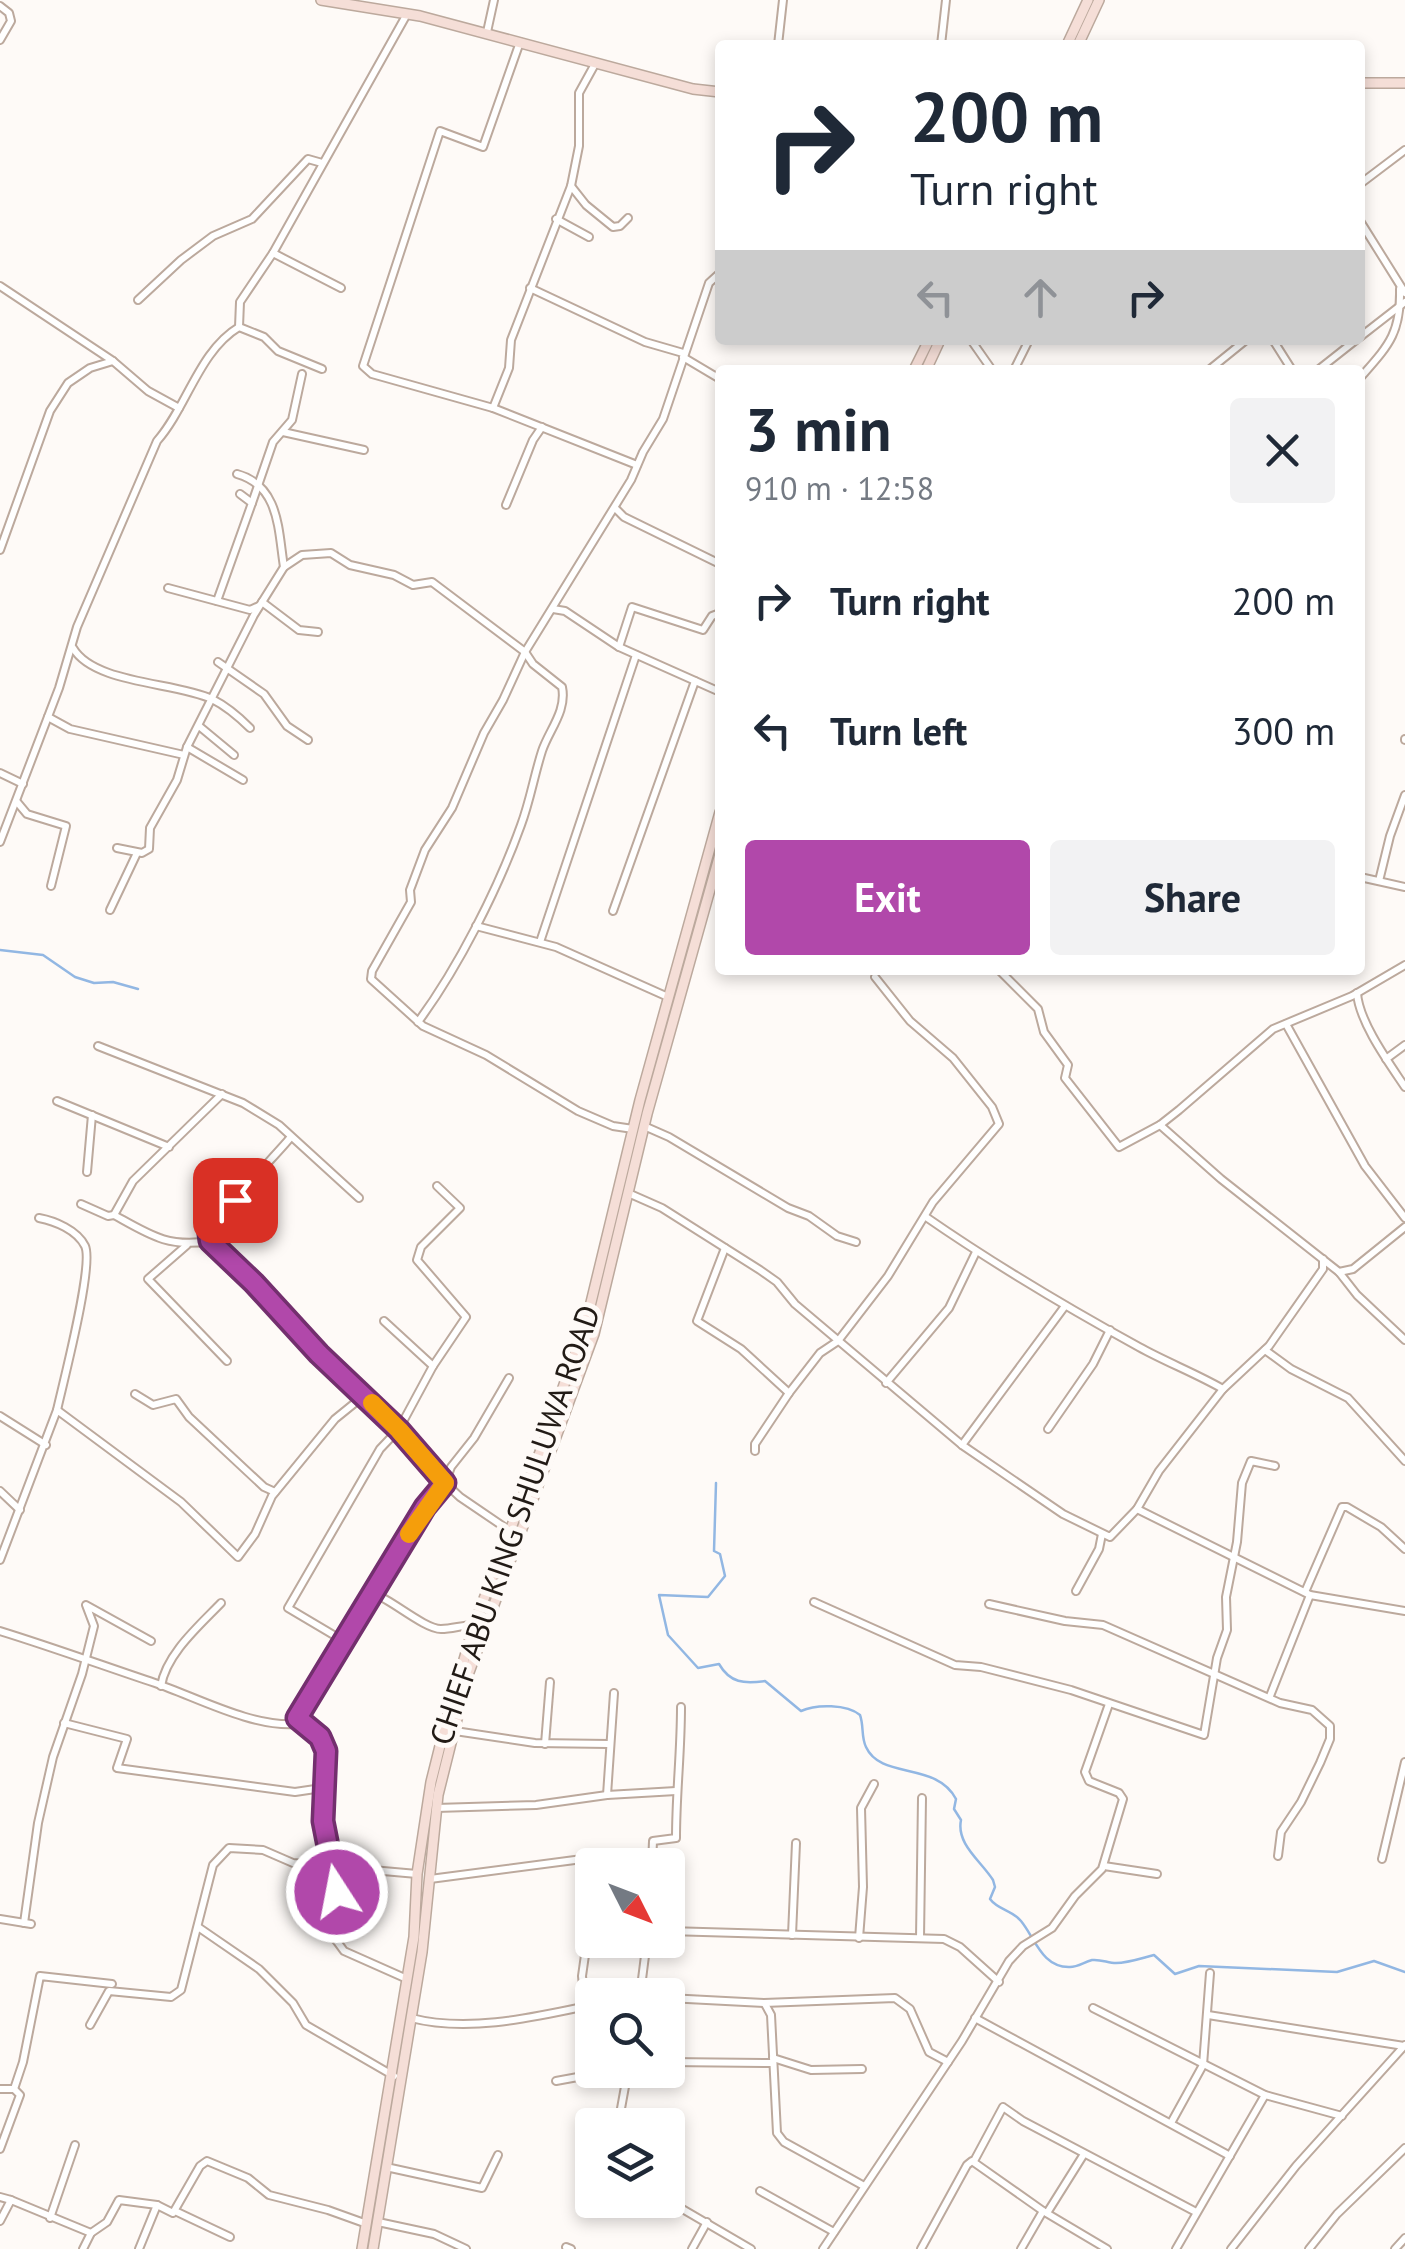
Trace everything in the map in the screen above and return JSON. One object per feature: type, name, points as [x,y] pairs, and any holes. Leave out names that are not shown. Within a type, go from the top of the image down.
[{"type":"street","points":[[320,0],[382,5],[693,89],[715,91]]},
{"type":"street","points":[[487,32],[494,0]]},
{"type":"street","points":[[779,40],[783,0]]},
{"type":"street","points":[[942,40],[946,0]]},
{"type":"street","points":[[1069,40],[1088,0]]},
{"type":"street","points":[[1080,40],[1099,0]]},
{"type":"street","points":[[0,6],[12,21],[0,40]]},
{"type":"street","points":[[239,327],[240,302],[273,253],[407,14]]},
{"type":"street","points":[[520,41],[483,147],[440,132],[363,366],[372,374],[493,408],[637,465]]},
{"type":"street","points":[[493,408],[509,368],[511,340],[571,186],[580,146],[579,94],[596,62]]},
{"type":"street","points":[[1365,83],[1405,83]]},
{"type":"street","points":[[1365,180],[1405,150]]},
{"type":"street","points":[[138,300],[213,236],[252,219],[308,159],[322,163]]},
{"type":"street","points":[[571,186],[613,226],[620,226],[628,218]]},
{"type":"street","points":[[556,219],[589,237]]},
{"type":"street","points":[[1365,229],[1402,292],[1403,304],[1393,339],[1365,372]]},
{"type":"street","points":[[273,253],[341,288]]},
{"type":"street","points":[[715,278],[709,283],[663,420],[560,600],[525,652],[452,808],[425,850],[410,890],[411,902],[371,979],[418,1022],[486,1055],[578,1111],[613,1126],[637,1126],[668,1136],[830,1232],[856,1242]]},
{"type":"street","points":[[0,286],[113,361],[148,391],[179,408]]},
{"type":"street","points":[[530,288],[616,330],[683,355],[715,377]]},
{"type":"street","points":[[1365,333],[1403,304]]},
{"type":"street","points":[[239,327],[264,337],[278,351],[322,369]]},
{"type":"street","points":[[0,842],[77,628],[157,441],[218,343],[239,327]]},
{"type":"street","points":[[1216,365],[1240,345]]},
{"type":"street","points":[[1324,365],[1349,345]]},
{"type":"street","points":[[0,550],[50,411],[68,382],[90,368],[113,361]]},
{"type":"street","points":[[217,602],[273,442],[292,420],[302,374]]},
{"type":"street","points":[[506,505],[542,427]]},
{"type":"street","points":[[282,432],[364,450]]},
{"type":"street","points":[[237,474],[258,482],[276,510],[284,567]]},
{"type":"street","points":[[240,494],[252,504]]},
{"type":"street","points":[[615,507],[624,517],[715,562]]},
{"type":"street","points":[[2,517],[14,515]]},
{"type":"street","points":[[117,848],[136,853],[149,849],[150,828],[177,780],[186,751],[284,567],[302,554],[331,553],[350,565],[394,574],[413,585],[432,582],[525,652],[532,664],[562,687],[563,704],[543,749],[520,828],[476,926],[418,1022]]},
{"type":"street","points":[[168,588],[250,610],[261,604]]},
{"type":"street","points":[[560,600],[566,612]]},
{"type":"street","points":[[261,604],[298,630],[318,632]]},
{"type":"street","points":[[620,647],[632,607],[702,630],[715,615]]},
{"type":"street","points":[[553,609],[566,612],[636,655],[715,690]]},
{"type":"street","points":[[72,647],[80,661],[213,700],[250,728]]},
{"type":"street","points":[[540,942],[636,655]]},
{"type":"street","points":[[218,662],[264,694],[287,726],[308,740]]},
{"type":"street","points":[[614,911],[694,681]]},
{"type":"street","points":[[48,717],[70,730],[186,751],[243,780]]},
{"type":"street","points":[[200,726],[234,755]]},
{"type":"street","points":[[0,772],[23,784]]},
{"type":"street","points":[[1379,881],[1405,795]]},
{"type":"street","points":[[16,802],[26,814],[66,826],[51,886]]},
{"type":"street","name":"CHIEF ABU KING SHULUWA ROAD","points":[[362,2249],[372,2223],[396,2077],[414,1938],[416,1874],[431,1782],[474,1625],[503,1568],[512,1531],[587,1319],[668,996],[715,839]]},
{"type":"street","points":[[110,910],[136,853]]},
{"type":"street","points":[[373,2249],[372,2223],[386,2167],[396,2077],[422,1952],[436,1808],[454,1731],[503,1568],[594,1334],[628,1194],[637,1126],[715,873]]},
{"type":"street","points":[[1365,878],[1405,888]]},
{"type":"street","points":[[476,926],[540,942],[668,996]]},
{"type":"street","points":[[1004,975],[1038,1009],[1044,1032],[1068,1065],[1066,1078],[1119,1147],[1160,1125],[1273,1029],[1355,996],[1405,965]]},
{"type":"street","points":[[755,1452],[756,1444],[789,1392],[820,1354],[838,1341],[888,1276],[938,1197],[997,1128],[998,1120],[952,1058],[910,1022],[876,977]]},
{"type":"street","points":[[1355,996],[1386,1059],[1405,1087]]},
{"type":"street","points":[[1286,1024],[1365,1166],[1405,1218]]},
{"type":"street","points":[[1386,1059],[1405,1045]]},
{"type":"street","points":[[98,1046],[243,1103],[278,1125],[359,1198]]},
{"type":"street","points":[[114,1215],[134,1181],[222,1094]]},
{"type":"street","points":[[56,1100],[168,1146]]},
{"type":"street","points":[[87,1172],[92,1115]]},
{"type":"street","points":[[1160,1125],[1220,1180],[1336,1269],[1357,1295],[1405,1340]]},
{"type":"street","points":[[290,1138],[222,1216],[209,1234],[210,1241],[399,1430],[445,1483],[512,1531]]},
{"type":"street","points":[[342,1640],[288,1608],[380,1449],[399,1430],[433,1366],[466,1317],[417,1260],[420,1247],[460,1208],[437,1186]]},
{"type":"street","points":[[628,1194],[652,1202],[777,1282],[794,1304],[962,1445],[1058,1510],[1112,1537],[1137,1509],[1159,1471],[1223,1389],[1265,1350],[1323,1269],[1323,1259]]},
{"type":"street","points":[[81,1204],[114,1215],[147,1233],[188,1244],[210,1241]]},
{"type":"street","points":[[926,1217],[1066,1306],[1223,1389]]},
{"type":"street","points":[[0,1560],[58,1410],[88,1271],[86,1247],[72,1231],[39,1218]]},
{"type":"street","points":[[1323,1269],[1353,1269],[1405,1227]]},
{"type":"street","points":[[188,1244],[148,1280],[227,1361]]},
{"type":"street","points":[[725,1248],[697,1321],[741,1349],[789,1392]]},
{"type":"street","points":[[886,1383],[949,1308],[976,1252]]},
{"type":"street","points":[[962,1445],[1066,1306]]},
{"type":"street","points":[[384,1322],[433,1366]]},
{"type":"street","points":[[1048,1430],[1093,1364],[1110,1330]]},
{"type":"street","points":[[1265,1350],[1291,1369],[1348,1398],[1405,1461]]},
{"type":"street","points":[[299,1722],[342,1640],[375,1594],[425,1507],[445,1483],[451,1467],[474,1438],[509,1378]]},
{"type":"street","points":[[134,1394],[153,1405],[176,1399],[264,1487],[275,1492]]},
{"type":"street","points":[[58,1410],[181,1502],[238,1558],[275,1492],[335,1419],[356,1402],[368,1400]]},
{"type":"street","points":[[0,1416],[46,1445]]},
{"type":"street","points":[[814,1602],[955,1664],[1018,1676],[1204,1734],[1227,1630],[1226,1597],[1242,1483],[1251,1461],[1275,1466]]},
{"type":"street","points":[[0,1490],[20,1510]]},
{"type":"street","points":[[1270,1696],[1342,1507],[1382,1528],[1405,1549]]},
{"type":"street","points":[[1137,1509],[1307,1593],[1405,1612]]},
{"type":"street","points":[[1076,1590],[1099,1549],[1102,1534]]},
{"type":"street","points":[[375,1594],[434,1628],[474,1625]]},
{"type":"street","points":[[162,1686],[166,1670],[186,1641],[221,1604]]},
{"type":"street","points":[[988,1604],[1103,1625],[1317,1713],[1331,1729],[1310,1784],[1280,1832],[1278,1856]]},
{"type":"street","points":[[0,1919],[28,1924],[38,1823],[52,1756],[94,1626],[86,1605],[151,1641]]},
{"type":"street","points":[[0,1632],[162,1686],[200,1703],[299,1722],[323,1742],[323,1821],[337,1892],[329,1918],[338,1946],[406,1979]]},
{"type":"street","points":[[546,1744],[550,1682]]},
{"type":"street","points":[[607,1795],[614,1693]]},
{"type":"street","points":[[823,2249],[1014,1955],[1052,1928],[1074,1896],[1104,1866],[1122,1799],[1119,1792],[1089,1781],[1086,1772],[1109,1704]]},
{"type":"street","points":[[653,1848],[653,1840],[676,1838],[675,1781],[681,1768],[681,1708]]},
{"type":"street","points":[[64,1724],[126,1739],[116,1768],[294,1792],[322,1788]]},
{"type":"street","points":[[454,1731],[546,1744],[609,1744]]},
{"type":"street","points":[[1382,1859],[1405,1762]]},
{"type":"street","points":[[859,1938],[863,1887],[861,1808],[874,1784]]},
{"type":"street","points":[[436,1808],[536,1805],[676,1790]]},
{"type":"street","points":[[920,1938],[922,1798]]},
{"type":"street","points":[[792,1935],[796,1843]]},
{"type":"street","points":[[90,2025],[104,1997],[112,1990],[172,1998],[178,1994],[215,1860],[229,1848],[263,1850],[293,1863],[416,1874]]},
{"type":"street","points":[[429,1879],[590,1858],[592,1896],[583,1978]]},
{"type":"street","points":[[1104,1866],[1157,1874]]},
{"type":"street","points":[[198,1927],[260,1969],[293,2004],[306,2025],[396,2077]]},
{"type":"street","points":[[685,1931],[953,1942],[998,1982]]},
{"type":"street","points":[[1171,2123],[1203,2065],[1210,1973]]},
{"type":"street","points":[[14,2089],[40,1976],[112,1984]]},
{"type":"street","points":[[685,1999],[764,2003],[878,1997],[900,2000],[914,2016],[929,2052],[948,2062]]},
{"type":"street","points":[[764,2003],[771,2015],[779,2136],[864,2186]]},
{"type":"street","points":[[771,2015],[785,2003]]},
{"type":"street","points":[[1093,2008],[1264,2095],[1342,2116]]},
{"type":"street","points":[[411,2018],[434,2024],[466,2025],[575,2010]]},
{"type":"street","points":[[1208,2016],[1404,2045]]},
{"type":"street","points":[[976,2018],[1230,2156]]},
{"type":"street","points":[[1231,2249],[1296,2166],[1404,2045]]},
{"type":"street","points":[[685,2062],[773,2061],[811,2070],[862,2069]]},
{"type":"street","points":[[556,2081],[575,2078]]},
{"type":"street","points":[[0,2089],[14,2089],[20,2094],[0,2149]]},
{"type":"street","points":[[1176,2249],[1264,2095]]},
{"type":"street","points":[[921,2249],[1003,2107],[1196,2212]]},
{"type":"street","points":[[50,2218],[75,2144]]},
{"type":"street","points":[[1309,2249],[1338,2214],[1405,2148]]},
{"type":"street","points":[[1021,2249],[1084,2154]]},
{"type":"street","points":[[386,2167],[482,2188],[498,2155]]},
{"type":"street","points":[[175,2210],[200,2166],[209,2161],[248,2178],[269,2195],[372,2223],[434,2234],[466,2249]]},
{"type":"street","points":[[974,2161],[1101,2247]]},
{"type":"street","points":[[760,2191],[834,2232]]},
{"type":"street","points":[[0,2197],[90,2233]]},
{"type":"street","points":[[0,2221],[11,2200]]},
{"type":"street","points":[[83,2249],[90,2233],[107,2222],[119,2200],[175,2210],[230,2237]]},
{"type":"street","points":[[138,2249],[157,2205]]},
{"type":"street","points":[[685,2210],[751,2249]]},
{"type":"street","points":[[692,2249],[707,2222]]},
{"type":"street","points":[[1394,2249],[1405,2238]]},
{"type":"waterway","points":[[0,950],[43,955],[75,977],[138,989]]},
{"type":"waterway","points":[[716,1483],[714,1551],[720,1554],[725,1576],[708,1597],[659,1595],[668,1635],[698,1668],[719,1664],[738,1681],[765,1681],[801,1711],[831,1706],[854,1711],[860,1715],[864,1743],[873,1757],[936,1779],[947,1787],[956,1799],[954,1809],[961,1820],[962,1837],[993,1880],[995,1887],[990,1899],[1021,1921],[1052,1963],[1073,1967],[1092,1960],[1121,1963],[1154,1955],[1175,1974],[1199,1966],[1337,1972],[1374,1961],[1405,1972]]},
{"type":"slow traffic","points":[[372,1403],[445,1483],[409,1534]]},
{"type":"route","points":[[235,1200],[209,1234],[210,1241],[399,1430],[445,1483],[425,1507],[297,1718],[320,1737],[326,1751],[323,1821],[337,1892]]}]
